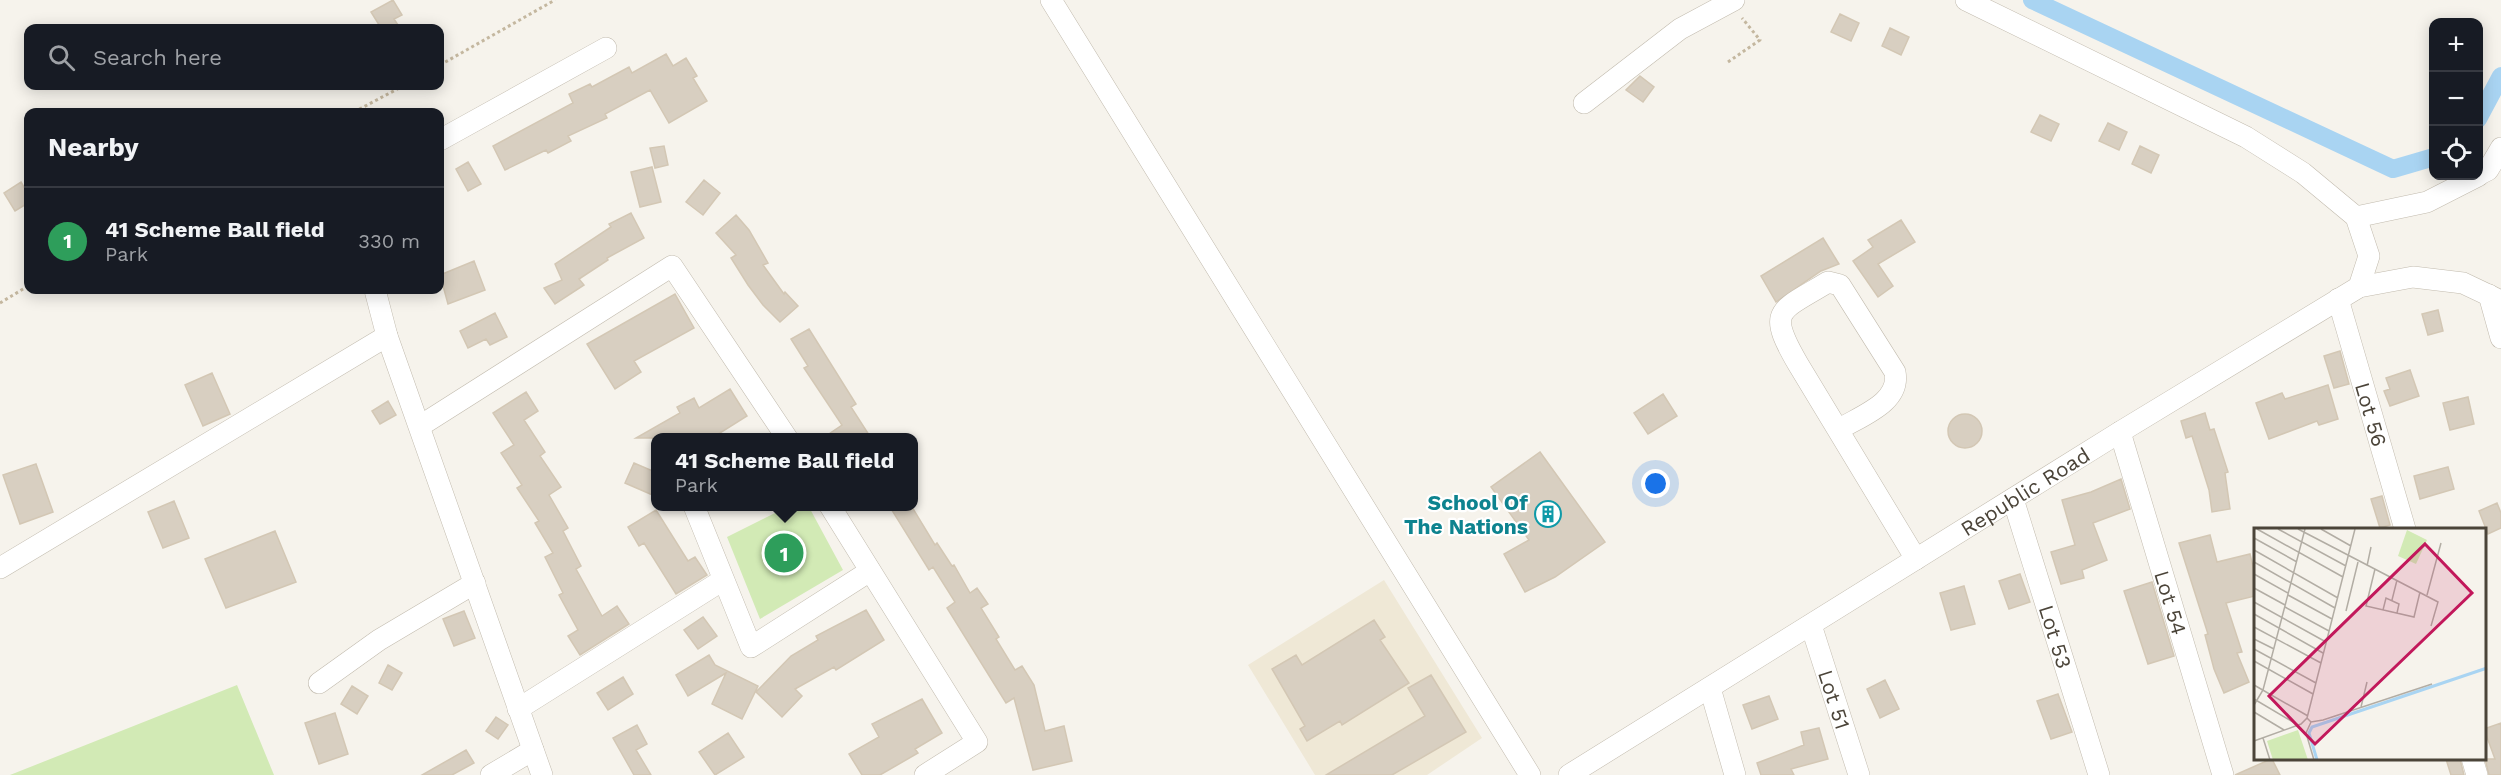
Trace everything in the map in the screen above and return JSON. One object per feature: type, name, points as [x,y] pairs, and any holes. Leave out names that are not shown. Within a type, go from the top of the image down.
[{"type":"street","points":[[1051,0],[1530,775]]},
{"type":"street","points":[[1966,0],[2246,137],[2303,173],[2356,217],[2370,256],[2359,287]]},
{"type":"street","points":[[1584,104],[1680,29],[1732,1]]},
{"type":"street","points":[[444,138],[606,48]]},
{"type":"street","points":[[2483,172],[2488,170],[2501,148]]},
{"type":"street","points":[[2356,217],[2427,202],[2469,180]]},
{"type":"street","points":[[420,426],[672,266],[777,433]]},
{"type":"street","name":"Republic Road","points":[[1569,775],[1603,766],[1710,688],[2120,432],[2359,287],[2413,277],[2463,283],[2495,298]]},
{"type":"street","points":[[1838,430],[1884,402],[1893,394],[1897,382],[1895,372],[1840,285],[1828,282],[1786,308],[1781,315],[1780,333],[1838,430],[1916,559]]},
{"type":"street","points":[[376,294],[387,336],[542,775]]},
{"type":"street","name":"Lot 56","points":[[2338,298],[2405,528]]},
{"type":"street","points":[[2495,298],[2501,338]]},
{"type":"street","points":[[0,568],[387,336]]},
{"type":"street","name":"Lot 54","points":[[2120,432],[2223,775]]},
{"type":"street","name":"Lot 53","points":[[2013,499],[2099,775]]},
{"type":"street","points":[[696,511],[751,647],[870,571]]},
{"type":"street","points":[[832,511],[977,742],[926,775]]},
{"type":"street","points":[[518,709],[723,580]]},
{"type":"street","points":[[319,683],[379,640],[475,583]]},
{"type":"street","name":"Lot 51","points":[[1811,625],[1859,775]]},
{"type":"street","points":[[1710,688],[1735,775]]},
{"type":"street","points":[[491,775],[532,750]]},
{"type":"street","points":[[2472,760],[2477,775]]},
{"type":"path","points":[[444,63],[555,0]]},
{"type":"path","points":[[1728,62],[1760,40],[1732,1]]},
{"type":"path","points":[[362,108],[395,90]]},
{"type":"path","points":[[0,303],[24,288]]},
{"type":"shaded area","points":[[1384,580],[1482,738],[1427,775],[1315,775],[1248,665]]},
{"type":"green space","points":[[779,511],[811,511],[843,570],[760,619],[727,537]]},
{"type":"green space","points":[[237,685],[274,775],[10,775]]},
{"type":"building","points":[[393,0],[402,15],[394,19],[397,24],[378,24],[371,12]]},
{"type":"building","points":[[1840,14],[1859,23],[1851,41],[1831,32]]},
{"type":"building","points":[[1890,28],[1909,37],[1901,55],[1882,46]]},
{"type":"building","points":[[666,54],[673,66],[686,58],[697,76],[693,78],[707,101],[669,123],[650,90],[605,114],[607,118],[568,136],[571,141],[548,153],[546,150],[505,170],[493,146],[573,103],[569,94],[590,84],[592,87],[629,67],[632,73]]},
{"type":"building","points":[[1640,76],[1654,87],[1643,102],[1626,90]]},
{"type":"building","points":[[2040,115],[2059,124],[2051,141],[2031,132]]},
{"type":"building","points":[[2108,123],[2127,132],[2119,150],[2099,141]]},
{"type":"building","points":[[664,146],[668,165],[655,168],[650,148]]},
{"type":"building","points":[[2140,146],[2159,155],[2151,173],[2132,164]]},
{"type":"building","points":[[468,162],[481,184],[468,191],[456,169]]},
{"type":"building","points":[[652,167],[661,202],[640,207],[631,172]]},
{"type":"building","points":[[704,180],[720,193],[703,215],[686,202]]},
{"type":"building","points":[[21,182],[24,187],[24,205],[15,211],[4,193]]},
{"type":"building","points":[[631,213],[644,238],[607,258],[608,260],[579,279],[584,285],[555,304],[544,288],[562,280],[555,264],[611,227],[609,224]]},
{"type":"building","points":[[736,215],[749,230],[768,263],[763,265],[784,294],[785,292],[798,306],[780,322],[748,285],[731,258],[736,255],[716,233]]},
{"type":"building","points":[[1901,220],[1915,242],[1878,264],[1893,286],[1878,297],[1853,261],[1873,247],[1868,240]]},
{"type":"building","points":[[1823,238],[1839,264],[1821,271],[1776,302],[1761,276]]},
{"type":"building","points":[[474,261],[485,290],[448,304],[444,290],[444,273]]},
{"type":"building","points":[[675,294],[694,328],[634,361],[641,372],[615,389],[587,344]]},
{"type":"building","points":[[2438,310],[2443,331],[2428,335],[2422,314]]},
{"type":"building","points":[[495,313],[507,337],[490,345],[486,339],[468,348],[460,331]]},
{"type":"building","points":[[809,329],[856,404],[851,407],[868,433],[830,433],[842,425],[804,368],[808,366],[791,339]]},
{"type":"building","points":[[2340,351],[2349,384],[2334,388],[2324,356]]},
{"type":"building","points":[[2410,370],[2419,396],[2390,406],[2384,391],[2390,389],[2386,378]]},
{"type":"building","points":[[212,373],[230,414],[203,426],[185,385]]},
{"type":"building","points":[[2328,385],[2338,419],[2319,425],[2317,421],[2269,439],[2256,403],[2282,393],[2285,399]]},
{"type":"building","points":[[730,389],[747,416],[720,433],[651,433],[651,438],[636,438],[680,413],[677,407],[694,398],[699,408]]},
{"type":"building","points":[[526,392],[538,411],[524,420],[545,452],[540,456],[561,487],[549,495],[568,528],[563,531],[581,566],[576,569],[602,616],[617,606],[629,624],[580,655],[568,636],[578,630],[559,595],[563,593],[545,557],[553,553],[535,523],[539,521],[517,488],[522,485],[501,453],[514,445],[493,413]]},
{"type":"building","points":[[1663,394],[1677,416],[1648,434],[1634,413]]},
{"type":"building","points":[[2468,397],[2474,424],[2450,430],[2443,403]]},
{"type":"building","points":[[388,401],[396,415],[380,424],[372,411]]},
{"type":"building","points":[[2205,413],[2210,430],[2214,429],[2228,472],[2225,473],[2230,509],[2212,512],[2209,490],[2192,436],[2186,438],[2181,421]]},
{"type":"building","points":[[1965,414],[1977,419],[1982,431],[1977,443],[1965,448],[1953,443],[1948,431],[1953,419]]},
{"type":"building","name":"School Of The Nations","points":[[1540,452],[1605,542],[1555,577],[1525,592],[1504,554],[1529,540],[1491,487]]},
{"type":"building","points":[[634,463],[651,470],[651,494],[625,483]]},
{"type":"building","points":[[36,464],[53,512],[20,524],[3,475]]},
{"type":"building","points":[[2448,467],[2454,489],[2420,499],[2414,476]]},
{"type":"building","points":[[2121,479],[2130,509],[2093,523],[2107,560],[2082,570],[2084,578],[2061,584],[2051,552],[2075,545],[2062,500],[2091,492]]},
{"type":"building","points":[[2382,496],[2390,525],[2380,528],[2371,499]]},
{"type":"building","points":[[174,501],[189,538],[163,548],[148,512]]},
{"type":"building","points":[[2497,503],[2501,513],[2501,528],[2488,534],[2479,511]]},
{"type":"building","points":[[657,511],[688,561],[695,557],[707,575],[676,594],[644,543],[639,546],[628,527]]},
{"type":"building","points":[[892,511],[914,511],[935,545],[937,543],[952,566],[954,565],[970,593],[977,588],[988,604],[981,608],[999,637],[996,639],[1015,670],[1022,666],[1034,685],[1045,731],[1064,726],[1072,761],[1033,770],[1014,698],[1006,703],[947,608],[955,602],[933,567],[929,570]]},
{"type":"building","points":[[275,531],[296,582],[226,608],[205,559]]},
{"type":"building","points":[[2210,535],[2217,562],[2250,554],[2254,571],[2254,596],[2226,603],[2242,652],[2237,653],[2249,682],[2224,693],[2214,669],[2205,635],[2208,634],[2179,543]]},
{"type":"building","points":[[2020,574],[2030,602],[2009,609],[1999,581]]},
{"type":"building","points":[[2152,582],[2174,656],[2148,664],[2124,591]]},
{"type":"building","points":[[1964,586],[1975,624],[1951,630],[1940,593]]},
{"type":"building","points":[[866,610],[884,640],[836,670],[834,667],[795,689],[802,696],[782,717],[756,692],[791,656],[818,640],[816,636]]},
{"type":"building","points":[[464,611],[475,638],[454,646],[443,619]]},
{"type":"building","points":[[703,617],[717,636],[698,649],[684,630]]},
{"type":"building","points":[[1374,620],[1385,637],[1380,640],[1409,683],[1342,725],[1340,721],[1307,741],[1300,729],[1305,726],[1272,669],[1296,655],[1302,665]]},
{"type":"building","points":[[709,655],[715,665],[758,686],[742,719],[712,704],[726,673],[688,696],[676,675]]},
{"type":"building","points":[[388,665],[402,673],[392,690],[379,683]]},
{"type":"building","points":[[1431,675],[1466,732],[1392,775],[1326,775],[1425,716],[1408,688]]},
{"type":"building","points":[[623,677],[633,694],[608,710],[597,693]]},
{"type":"building","points":[[1885,680],[1899,709],[1880,718],[1867,689]]},
{"type":"building","points":[[352,686],[368,696],[357,714],[341,704]]},
{"type":"building","points":[[2058,694],[2072,732],[2051,739],[2037,701]]},
{"type":"building","points":[[1769,696],[1778,719],[1752,729],[1743,705]]},
{"type":"building","points":[[922,699],[942,733],[915,749],[918,753],[880,775],[862,775],[849,754],[879,737],[872,724]]},
{"type":"building","points":[[335,713],[348,754],[319,764],[305,723]]},
{"type":"building","points":[[496,717],[508,725],[498,739],[486,731]]},
{"type":"building","points":[[2501,723],[2501,775],[2489,775],[2485,760],[2495,759],[2486,728]]},
{"type":"building","points":[[637,725],[647,744],[636,750],[651,775],[634,775],[613,738]]},
{"type":"building","points":[[1819,728],[1828,759],[1791,769],[1794,775],[1761,775],[1757,763],[1804,745],[1801,732]]},
{"type":"building","points":[[728,733],[744,757],[715,775],[699,752]]},
{"type":"building","points":[[466,750],[474,763],[452,775],[422,775]]},
{"type":"building","points":[[2272,760],[2280,775],[2235,775]]},
{"type":"building","points":[[2446,760],[2460,760],[2464,775],[2451,775]]},
{"type":"waterway","points":[[2032,0],[2393,169],[2429,158]]},
{"type":"waterway","points":[[2483,110],[2501,76]]},
{"type":"place","name":"School Of The Nations","points":[[1548,514]]},
{"type":"place","name":"41 Scheme Ball field","points":[[784,553]]}]
